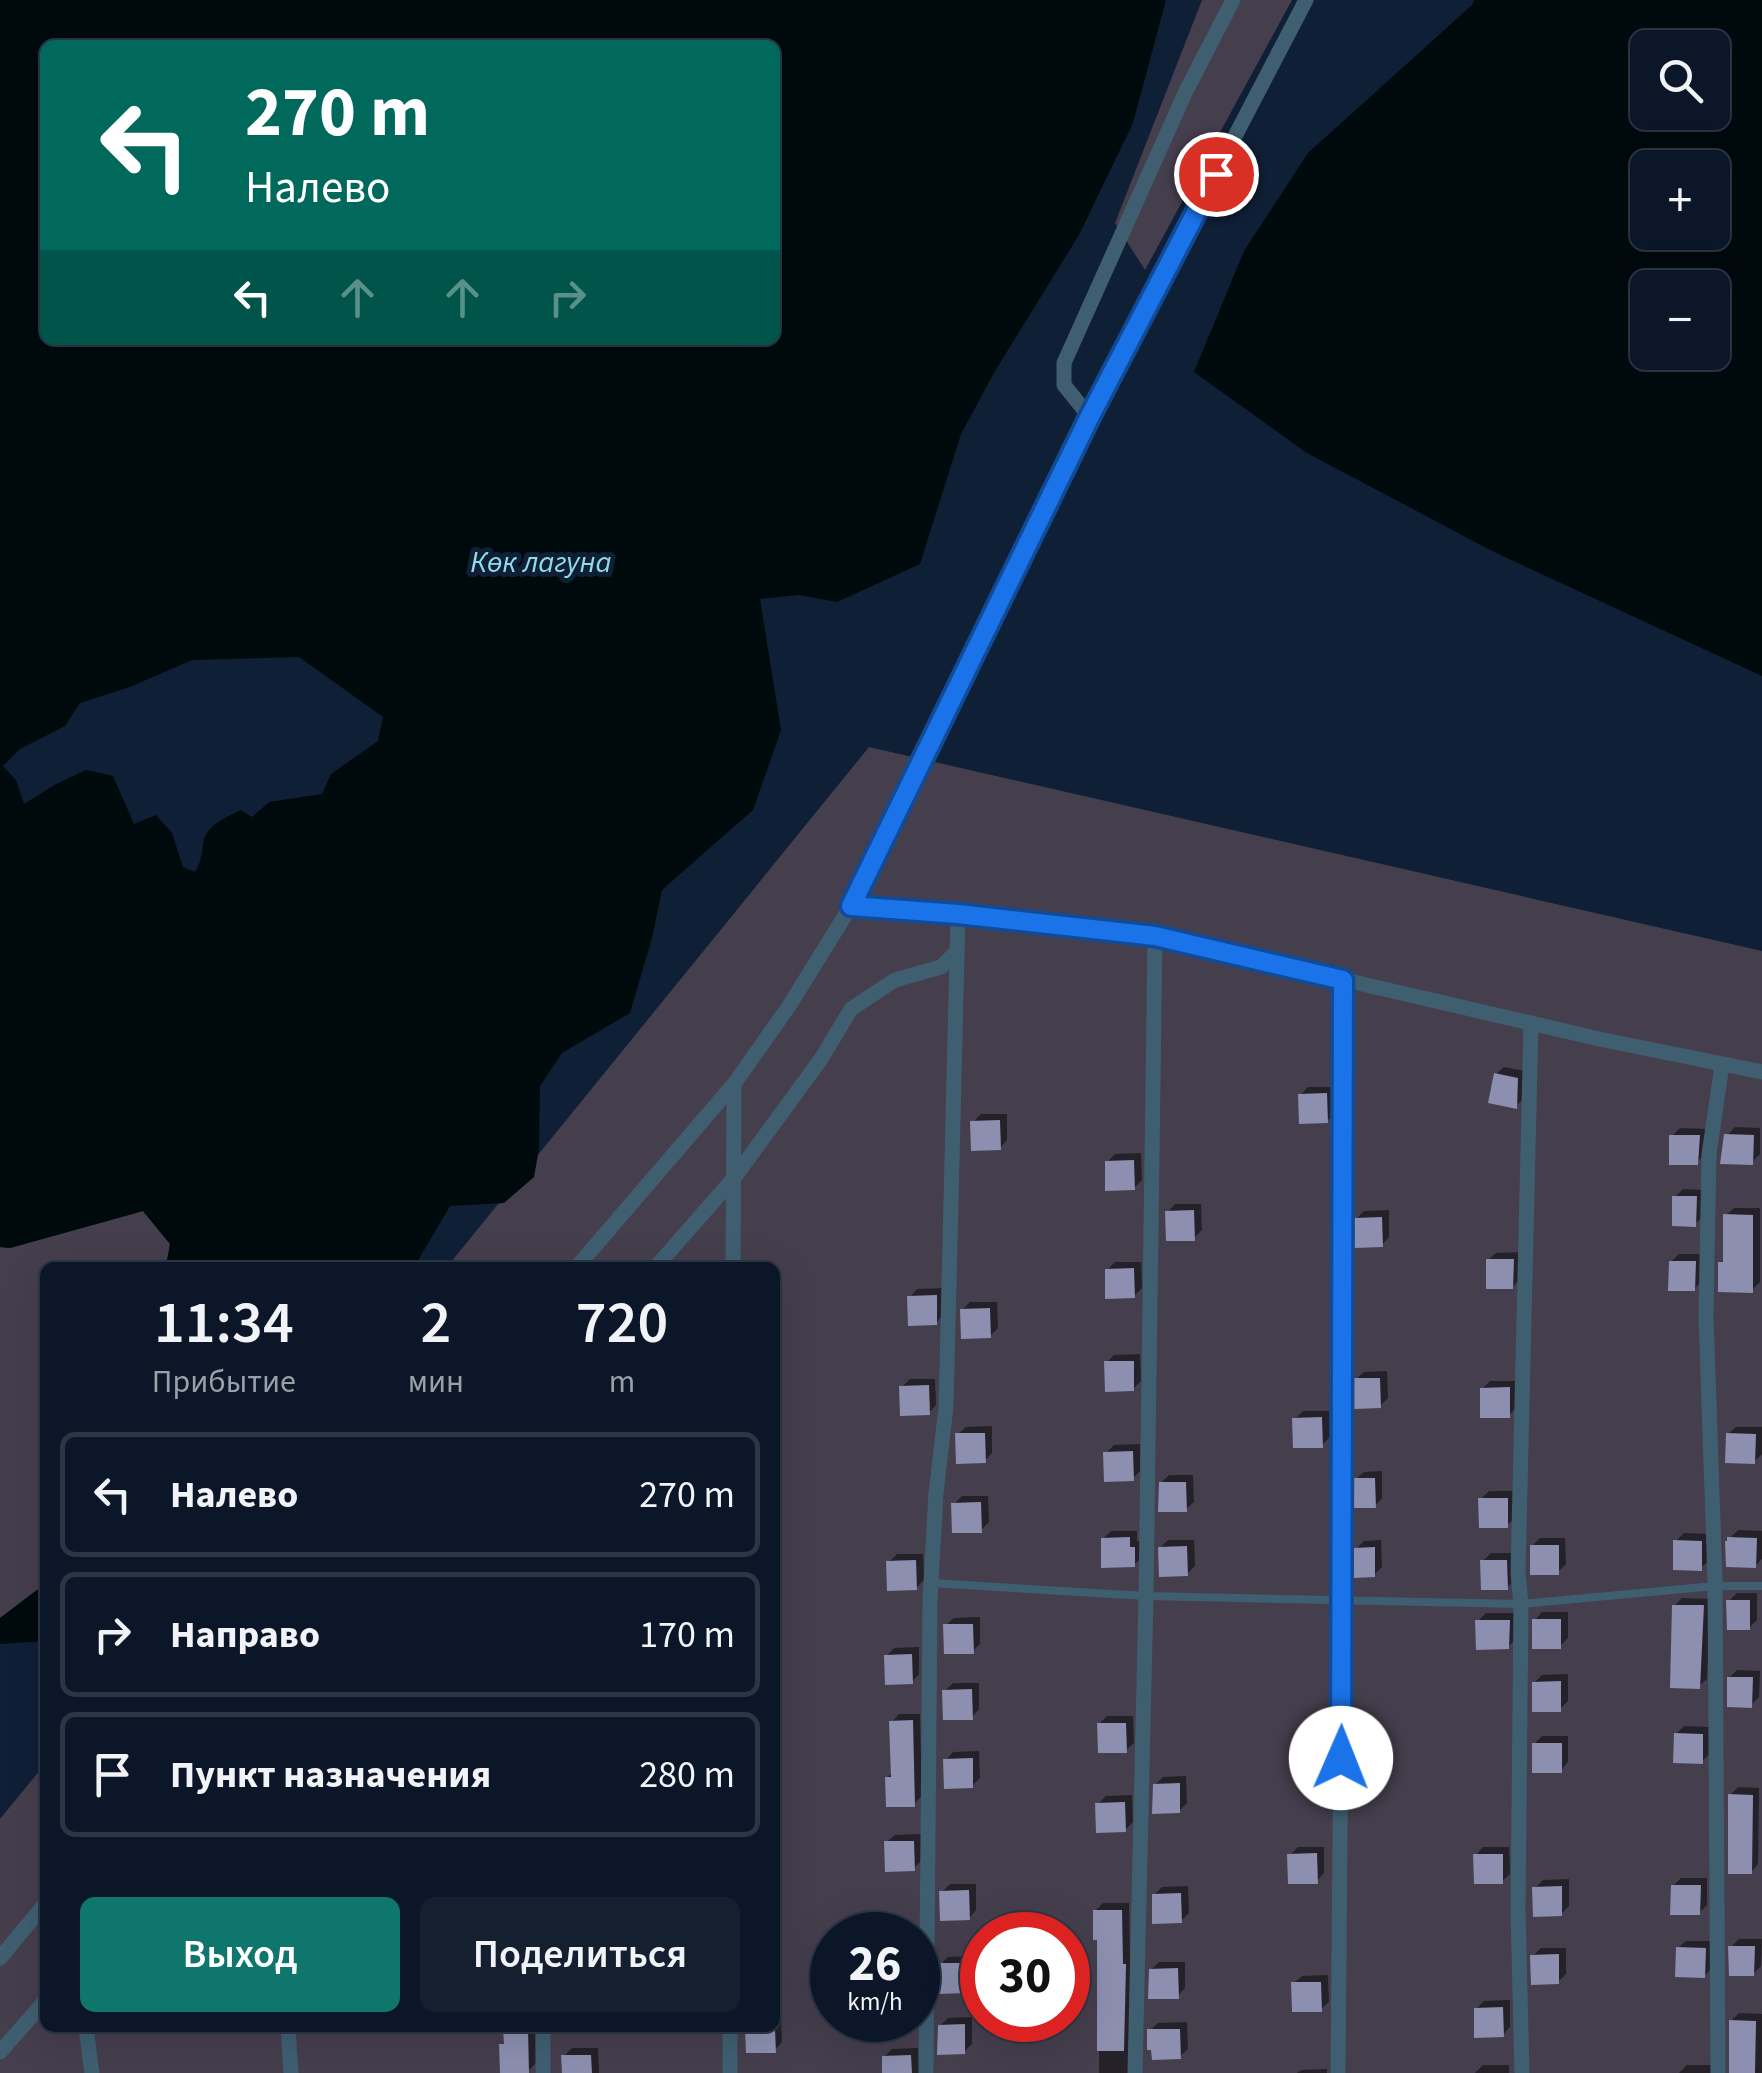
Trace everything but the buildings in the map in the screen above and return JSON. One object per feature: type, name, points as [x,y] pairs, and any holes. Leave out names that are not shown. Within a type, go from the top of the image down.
[{"type":"street","points":[[1090,416],[1064,385],[1064,363],[1186,91],[1233,0]]},
{"type":"street","points":[[581,1262],[734,1084],[789,1006],[851,906],[1090,416],[1306,0]]},
{"type":"street","points":[[851,906],[1155,936],[1531,1024],[1762,1072]]},
{"type":"street","points":[[926,2073],[931,1584],[946,1408],[958,914]]},
{"type":"street","points":[[1135,2073],[1155,936]]},
{"type":"street","points":[[660,1262],[734,1178],[851,1009],[895,980],[942,967],[956,952]]},
{"type":"street","points":[[1338,2073],[1343,980]]},
{"type":"street","points":[[1522,2073],[1518,1573],[1531,1024]]},
{"type":"street","points":[[1718,2073],[1715,1586],[1706,1316],[1709,1154],[1722,1065]]},
{"type":"street","points":[[733,1262],[734,1084]]},
{"type":"street","points":[[0,1958],[40,1910]]},
{"type":"street","points":[[0,2052],[40,2008]]},
{"type":"street","points":[[87,2032],[92,2073]]},
{"type":"street","points":[[288,2032],[291,2073]]},
{"type":"street","points":[[543,2032],[543,2073]]},
{"type":"street","points":[[730,2032],[730,2073]]},
{"type":"lane","points":[[931,1584],[1146,1596],[1521,1604],[1715,1586],[1762,1586]]},
{"type":"shaded area","points":[[1202,0],[1292,0],[1145,270],[1115,223]]},
{"type":"shaded area","points":[[869,747],[1762,951],[1762,2073],[0,2073],[0,1819],[40,1770],[40,2032],[780,2032],[780,1262],[451,1262]]},
{"type":"shaded area","points":[[143,1211],[170,1244],[167,1262],[40,1262],[40,1588],[0,1618],[0,1247],[10,1248]]},
{"type":"water","name":"Көк лагуна","points":[[0,0],[1166,0],[1133,123],[1079,235],[961,434],[920,564],[837,602],[799,595],[760,599],[781,730],[753,810],[662,890],[630,1013],[562,1053],[540,1086],[539,1149],[534,1177],[504,1203],[450,1206],[417,1262],[167,1262],[170,1244],[143,1211],[10,1248],[0,1247]],"holes":[[[299,657],[383,717],[378,741],[331,774],[322,794],[269,802],[252,817],[241,810],[219,822],[206,834],[195,872],[183,867],[172,833],[156,815],[134,824],[113,776],[86,770],[24,804],[16,780],[3,766],[20,749],[65,726],[80,703],[192,660]]]},
{"type":"water","points":[[1474,0],[1762,0],[1762,676],[1494,552],[1307,453],[1194,372],[1244,251],[1308,153]]},
{"type":"water","points":[[40,1588],[40,1641],[0,1644],[0,1618]]},
{"type":"route","points":[[1216,174],[1090,416],[851,906],[1155,936],[1343,980],[1341,1758]]}]
